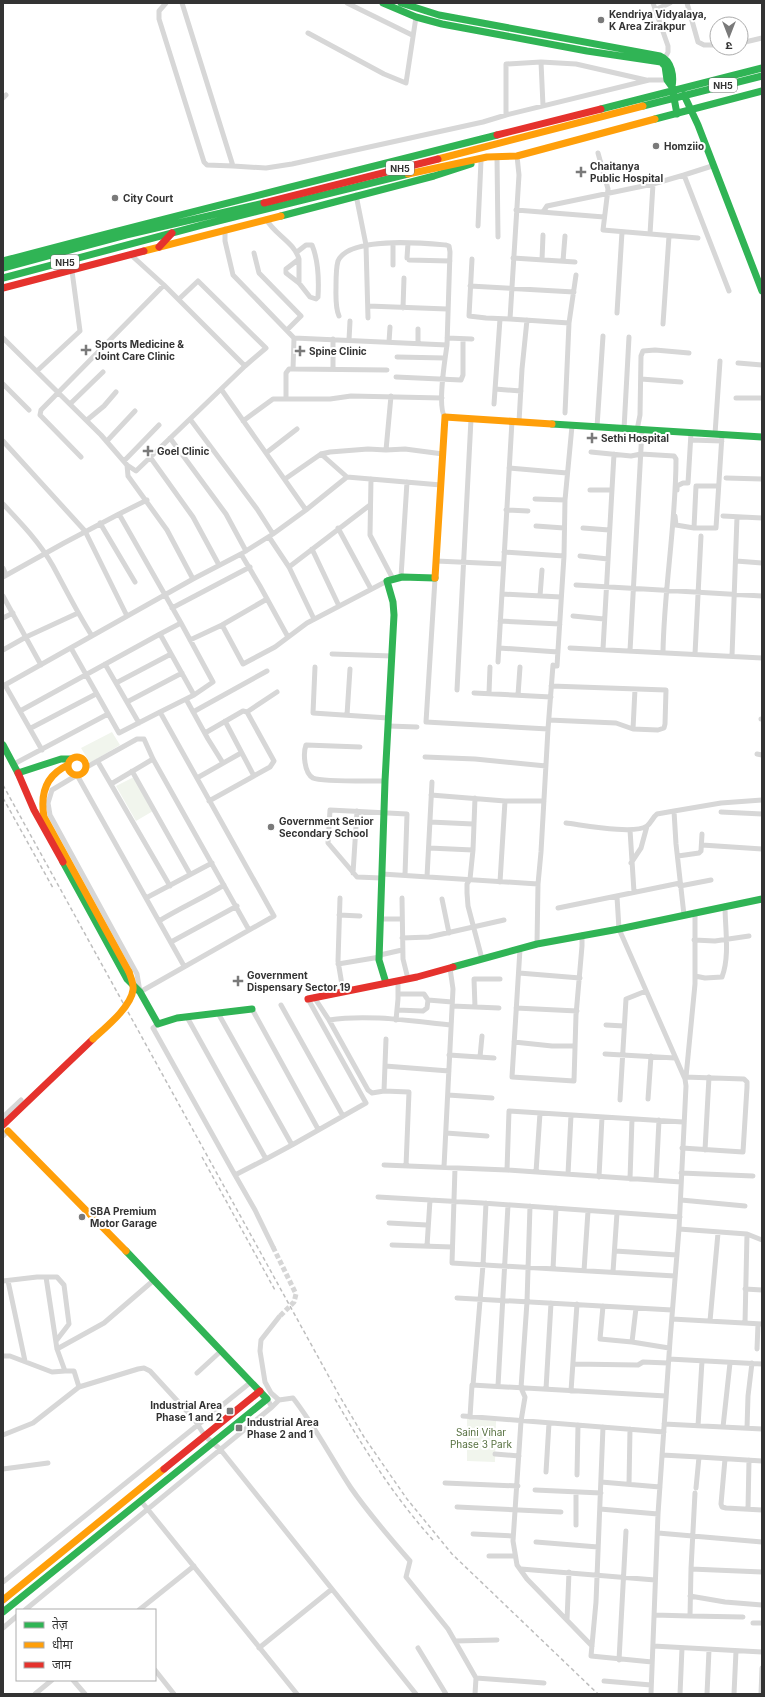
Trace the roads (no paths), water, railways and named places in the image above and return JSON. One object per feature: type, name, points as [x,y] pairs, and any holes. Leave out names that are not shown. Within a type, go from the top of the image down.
[{"type":"main road","points":[[383,3],[417,17],[442,24],[507,37],[662,62],[665,66],[672,87]]},
{"type":"main road","points":[[401,3],[439,15],[655,55],[664,58],[670,65],[677,114]]},
{"type":"main road","points":[[417,17],[420,9]]},
{"type":"main road","points":[[3,261],[672,87],[762,68]]},
{"type":"main road","name":"NH5","points":[[3,268],[126,235],[247,207],[672,87],[684,95],[762,76]]},
{"type":"main road","name":"NH5","points":[[3,278],[172,233],[370,183],[484,159],[517,156],[762,91]]},
{"type":"main road","points":[[684,95],[762,291]]},
{"type":"main road","points":[[3,288],[159,248],[225,229],[434,176],[484,159]]},
{"type":"main road","points":[[216,213],[230,203]]},
{"type":"main road","points":[[159,248],[172,233]]},
{"type":"main road","points":[[386,983],[380,956],[380,919],[385,781],[392,656],[393,602],[390,580],[401,577],[435,579],[445,417],[640,430],[691,438],[762,437]]},
{"type":"main road","points":[[3,745],[14,764],[34,810],[127,979],[140,992],[158,1024],[187,1017],[252,1009]]},
{"type":"main road","points":[[3,1612],[267,1399],[154,1280],[5,1131],[129,1000],[133,992],[133,982],[129,972],[44,817],[42,800],[47,782],[59,768],[76,757],[81,758],[85,762],[85,768],[82,773],[77,775],[69,771],[69,762]]},
{"type":"main road","points":[[18,773],[61,759],[69,762]]},
{"type":"main road","points":[[311,998],[408,979],[536,944],[619,929],[762,899]]},
{"type":"main road","points":[[3,1600],[260,1391]]},
{"type":"street","points":[[166,3],[160,11],[159,19],[204,162],[207,165],[266,168],[292,164],[483,122],[649,80]]},
{"type":"street","points":[[182,3],[233,166]]},
{"type":"street","points":[[347,3],[412,35]]},
{"type":"street","points":[[652,3],[668,46],[668,52],[664,58]]},
{"type":"street","points":[[655,10],[670,3]]},
{"type":"street","points":[[687,3],[698,42],[709,44]]},
{"type":"street","points":[[308,33],[384,74],[406,83],[412,35],[417,17]]},
{"type":"street","points":[[749,41],[762,38]]},
{"type":"street","points":[[506,115],[506,64],[541,62],[576,64],[649,80],[672,87]]},
{"type":"street","points":[[541,62],[543,106]]},
{"type":"street","points":[[598,153],[608,189],[604,217],[604,230],[698,238]]},
{"type":"street","points":[[510,319],[519,175],[517,156]]},
{"type":"street","points":[[497,158],[498,237]]},
{"type":"street","points":[[478,226],[484,159]]},
{"type":"street","points":[[543,212],[547,206],[653,184],[712,166]]},
{"type":"street","points":[[684,175],[729,291]]},
{"type":"street","points":[[650,234],[653,184]]},
{"type":"street","points":[[356,195],[366,245],[368,318]]},
{"type":"street","points":[[516,210],[604,217]]},
{"type":"street","points":[[266,219],[271,228],[297,252],[300,259],[298,283]]},
{"type":"street","points":[[225,229],[225,241],[233,275],[294,338],[293,369]]},
{"type":"street","points":[[617,313],[622,232]]},
{"type":"street","points":[[542,260],[543,235]]},
{"type":"street","points":[[563,261],[565,236]]},
{"type":"street","points":[[663,324],[669,236]]},
{"type":"street","points":[[393,243],[393,265]]},
{"type":"street","points":[[339,316],[336,301],[338,262],[347,250],[366,245],[393,243],[446,245],[450,248],[447,344],[442,398],[442,414],[445,417]]},
{"type":"street","points":[[408,243],[408,259],[450,261]]},
{"type":"street","points":[[297,252],[306,245],[312,245],[318,268],[318,297],[316,299],[310,297],[298,283],[286,273],[286,269],[300,259]]},
{"type":"street","points":[[254,253],[259,274],[301,316],[287,330]]},
{"type":"street","points":[[131,255],[164,284],[245,366]]},
{"type":"street","points":[[513,258],[575,262]]},
{"type":"street","points":[[472,259],[469,316],[569,323]]},
{"type":"street","points":[[36,371],[80,331],[79,313],[72,271]]},
{"type":"street","points":[[565,413],[569,323],[576,274]]},
{"type":"street","points":[[403,308],[404,278]]},
{"type":"street","points":[[130,480],[136,471],[150,457],[245,366],[266,348],[198,281],[179,299]]},
{"type":"street","points":[[81,457],[40,414],[41,410],[164,284]]},
{"type":"street","points":[[470,286],[574,292]]},
{"type":"street","points":[[368,306],[447,309]]},
{"type":"street","points":[[494,404],[500,319]]},
{"type":"street","points":[[498,662],[509,468],[515,421],[521,390],[527,320]]},
{"type":"street","points":[[349,340],[350,321]]},
{"type":"street","points":[[389,342],[390,327]]},
{"type":"street","points":[[418,329],[418,343]]},
{"type":"street","points":[[597,427],[603,336]]},
{"type":"street","points":[[294,338],[447,344]]},
{"type":"street","points":[[447,338],[472,339]]},
{"type":"street","points":[[624,429],[629,338]]},
{"type":"street","points":[[333,339],[333,369]]},
{"type":"street","points":[[396,377],[461,380],[463,339]]},
{"type":"street","points":[[4,342],[87,420],[125,463],[136,471]]},
{"type":"street","points":[[630,651],[641,454],[641,356],[642,351],[655,350],[689,354]]},
{"type":"street","points":[[397,357],[445,358]]},
{"type":"street","points":[[718,486],[696,486],[683,483],[677,486],[676,525],[694,528],[716,528],[718,486],[720,438],[720,361]]},
{"type":"street","points":[[738,363],[762,365]]},
{"type":"street","points":[[286,399],[286,373],[289,369],[387,370]]},
{"type":"street","points":[[70,404],[103,372]]},
{"type":"street","points":[[641,379],[681,382]]},
{"type":"street","points":[[3,384],[29,410]]},
{"type":"street","points":[[221,389],[306,510]]},
{"type":"street","points":[[495,389],[521,390]]},
{"type":"street","points":[[87,420],[104,406],[116,392]]},
{"type":"street","points":[[243,421],[273,399],[330,399],[351,396],[442,398]]},
{"type":"street","points":[[386,450],[391,396]]},
{"type":"street","points":[[736,398],[762,398]]},
{"type":"street","points":[[107,441],[135,411]]},
{"type":"street","points":[[190,419],[256,509],[289,567],[314,619]]},
{"type":"street","points":[[457,690],[471,419]]},
{"type":"street","points":[[125,463],[159,425]]},
{"type":"street","points":[[536,944],[538,884],[550,697],[558,652],[564,556],[565,500],[572,426]]},
{"type":"street","points":[[266,453],[297,429]]},
{"type":"street","points":[[170,438],[226,514],[250,567],[288,637]]},
{"type":"street","points":[[688,483],[691,438]]},
{"type":"street","points":[[3,441],[85,531],[127,616]]},
{"type":"street","points":[[285,479],[321,454],[368,449],[405,449],[443,454]]},
{"type":"street","points":[[591,452],[631,456],[641,454],[674,456],[676,459],[663,652]]},
{"type":"street","points":[[321,454],[347,477],[441,485]]},
{"type":"street","points":[[602,649],[614,454]]},
{"type":"street","points":[[150,457],[193,516],[219,565]]},
{"type":"street","points":[[125,463],[130,480],[147,500],[167,530],[193,578]]},
{"type":"street","points":[[509,468],[567,473]]},
{"type":"street","points":[[42,750],[31,728],[4,685],[193,578],[243,552],[271,535],[306,510],[347,477]]},
{"type":"street","points":[[726,478],[762,479]]},
{"type":"street","points":[[222,625],[243,664],[275,647],[314,619],[390,580],[370,535],[371,479]]},
{"type":"street","points":[[401,577],[407,482]]},
{"type":"street","points":[[694,528],[696,486]]},
{"type":"street","points":[[590,490],[612,490]]},
{"type":"street","points":[[535,499],[565,500]]},
{"type":"street","points":[[3,568],[5,576],[85,531],[147,500]]},
{"type":"street","points":[[3,504],[27,529],[45,554],[92,636]]},
{"type":"street","points":[[289,567],[370,505]]},
{"type":"street","points":[[506,510],[528,511]]},
{"type":"street","points":[[71,648],[119,733],[194,695],[213,682],[119,514]]},
{"type":"street","points":[[723,516],[762,518]]},
{"type":"street","points":[[732,656],[737,517]]},
{"type":"street","points":[[100,524],[135,582]]},
{"type":"street","points":[[536,526],[564,528]]},
{"type":"street","points":[[338,528],[371,589]]},
{"type":"street","points":[[583,528],[610,530]]},
{"type":"street","points":[[695,654],[701,536]]},
{"type":"street","points":[[312,549],[339,606]]},
{"type":"street","points":[[504,552],[564,556]]},
{"type":"street","points":[[580,556],[608,559]]},
{"type":"street","points":[[436,561],[504,564]]},
{"type":"street","points":[[736,561],[762,563]]},
{"type":"street","points":[[172,608],[250,567]]},
{"type":"street","points":[[540,596],[542,570]]},
{"type":"street","points":[[435,579],[426,722],[548,728]]},
{"type":"street","points":[[576,585],[762,596]]},
{"type":"street","points":[[502,594],[561,597]]},
{"type":"street","points":[[3,596],[41,665]]},
{"type":"street","points":[[190,640],[222,625],[267,599]]},
{"type":"street","points":[[3,618],[13,613]]},
{"type":"street","points":[[3,650],[26,637],[78,613]]},
{"type":"street","points":[[573,616],[604,619]]},
{"type":"street","points":[[500,621],[560,624]]},
{"type":"street","points":[[20,711],[181,623]]},
{"type":"street","points":[[160,634],[194,695]]},
{"type":"street","points":[[499,648],[558,652]]},
{"type":"street","points":[[570,648],[762,658]]},
{"type":"street","points":[[116,683],[171,654]]},
{"type":"street","points":[[332,654],[392,656]]},
{"type":"street","points":[[105,664],[139,723]]},
{"type":"street","points":[[518,695],[520,666]]},
{"type":"street","points":[[315,667],[313,713],[388,718]]},
{"type":"street","points":[[489,693],[490,667]]},
{"type":"street","points":[[347,715],[350,669]]},
{"type":"street","points":[[193,712],[267,671]]},
{"type":"street","points":[[127,702],[182,673]]},
{"type":"street","points":[[549,720],[616,724],[633,729],[658,730],[664,728],[666,698],[666,690],[551,686]]},
{"type":"street","points":[[633,729],[635,689]]},
{"type":"street","points":[[205,733],[243,711],[247,712],[277,692]]},
{"type":"street","points":[[474,693],[550,697]]},
{"type":"street","points":[[31,728],[96,694]]},
{"type":"street","points":[[186,699],[223,763]]},
{"type":"street","points":[[160,712],[274,916],[140,992],[137,974],[50,815],[48,803],[52,790],[77,775],[184,966]]},
{"type":"street","points":[[209,801],[270,768],[274,761],[247,712]]},
{"type":"street","points":[[14,764],[108,714]]},
{"type":"street","points":[[225,721],[254,776]]},
{"type":"street","points":[[388,726],[417,727]]},
{"type":"street","points":[[85,768],[128,744],[144,739],[153,759],[237,906],[249,930]]},
{"type":"street","points":[[360,747],[306,745],[305,758],[309,775],[313,778],[322,779],[385,781]]},
{"type":"street","points":[[197,778],[241,753]]},
{"type":"street","points":[[425,757],[475,759],[546,766]]},
{"type":"street","points":[[111,784],[153,759]]},
{"type":"street","points":[[98,762],[170,886]]},
{"type":"street","points":[[132,771],[190,874]]},
{"type":"street","points":[[426,877],[432,782]]},
{"type":"street","points":[[431,795],[544,802]]},
{"type":"street","points":[[475,798],[470,879],[467,884],[468,906],[482,959]]},
{"type":"street","points":[[500,882],[505,800]]},
{"type":"street","points":[[631,863],[641,848],[647,826],[657,814],[721,803],[762,800]]},
{"type":"street","points":[[405,875],[407,814],[330,810],[328,843],[357,877],[405,875],[538,884]]},
{"type":"street","points":[[353,873],[357,811]]},
{"type":"street","points":[[674,811],[684,916]]},
{"type":"street","points":[[721,812],[762,814]]},
{"type":"street","points":[[430,822],[473,824]]},
{"type":"street","points":[[566,824],[617,830],[630,830],[647,826]]},
{"type":"street","points":[[630,830],[634,892]]},
{"type":"street","points":[[678,856],[699,853],[702,845],[702,834]]},
{"type":"street","points":[[702,845],[762,849]]},
{"type":"street","points":[[429,848],[472,850]]},
{"type":"street","points":[[146,898],[212,862]]},
{"type":"street","points":[[558,908],[617,897],[634,892],[711,880]]},
{"type":"street","points":[[159,921],[224,884]]},
{"type":"street","points":[[617,897],[619,929],[675,1058],[685,1077]]},
{"type":"street","points":[[340,898],[338,964],[343,991]]},
{"type":"street","points":[[402,898],[402,950],[408,979]]},
{"type":"street","points":[[442,899],[449,933]]},
{"type":"street","points":[[171,942],[237,906]]},
{"type":"street","points":[[695,976],[705,978],[722,977],[724,971],[725,906]]},
{"type":"street","points":[[651,1694],[658,1514],[668,1361],[680,1217],[683,1122],[686,1086],[685,1077],[695,976],[695,913]]},
{"type":"street","points":[[340,916],[360,916]]},
{"type":"street","points":[[380,919],[402,919]]},
{"type":"street","points":[[402,938],[429,938],[504,920]]},
{"type":"street","points":[[520,949],[512,1077],[574,1081],[582,935]]},
{"type":"street","points":[[694,940],[715,941],[749,936]]},
{"type":"street","points":[[338,964],[402,950]]},
{"type":"street","points":[[444,1167],[452,1004],[452,977],[450,968]]},
{"type":"street","points":[[519,973],[580,978]]},
{"type":"street","points":[[475,1007],[474,979],[500,979]]},
{"type":"street","points":[[396,1020],[398,981]]},
{"type":"street","points":[[620,1100],[626,999],[646,991]]},
{"type":"street","points":[[397,1010],[423,1011],[427,1008],[428,1000],[424,994],[398,994]]},
{"type":"street","points":[[311,998],[329,1020],[368,1090],[372,1093],[384,1091],[408,1092],[406,1166]]},
{"type":"street","points":[[235,1175],[366,1103],[311,998]]},
{"type":"street","points":[[428,1000],[475,1007],[498,1008]]},
{"type":"street","points":[[280,1005],[343,1116]]},
{"type":"street","points":[[516,1008],[577,1011]]},
{"type":"street","points":[[252,1009],[318,1129]]},
{"type":"street","points":[[218,1013],[292,1145]]},
{"type":"street","points":[[187,1017],[266,1159]]},
{"type":"street","points":[[329,1020],[347,1018],[396,1020],[450,1025]]},
{"type":"street","points":[[158,1024],[153,1028],[255,1210],[273,1247]]},
{"type":"street","points":[[606,1025],[624,1026]]},
{"type":"street","points":[[480,1057],[482,1036]]},
{"type":"street","points":[[384,1091],[386,1039]]},
{"type":"street","points":[[514,1042],[552,1046],[575,1046]]},
{"type":"street","points":[[605,1054],[675,1058]]},
{"type":"street","points":[[449,1055],[494,1058]]},
{"type":"street","points":[[648,1099],[651,1056]]},
{"type":"street","points":[[385,1066],[448,1071]]},
{"type":"street","points":[[682,1148],[743,1152],[747,1087],[744,1079],[685,1077]]},
{"type":"street","points":[[705,1150],[709,1077]]},
{"type":"street","points":[[448,1095],[492,1098]]},
{"type":"street","points":[[3,1117],[21,1100]]},
{"type":"street","points":[[507,1170],[509,1111],[683,1122]]},
{"type":"street","points":[[536,1172],[540,1113]]},
{"type":"street","points":[[568,1174],[571,1115]]},
{"type":"street","points":[[599,1176],[602,1117]]},
{"type":"street","points":[[630,1178],[632,1118]]},
{"type":"street","points":[[656,1180],[660,1120]]},
{"type":"street","points":[[446,1133],[487,1136]]},
{"type":"street","points":[[384,1165],[507,1170],[681,1182]]},
{"type":"street","points":[[455,1168],[452,1263],[675,1276]]},
{"type":"street","points":[[681,1173],[753,1176]]},
{"type":"street","points":[[378,1197],[508,1204],[680,1217]]},
{"type":"street","points":[[428,1246],[430,1200]]},
{"type":"street","points":[[681,1200],[745,1206]]},
{"type":"street","points":[[470,1417],[481,1299],[486,1203]]},
{"type":"street","points":[[498,1386],[508,1204]]},
{"type":"street","points":[[530,1206],[527,1302],[521,1388],[525,1397],[513,1536],[517,1565],[527,1579],[592,1646]]},
{"type":"street","points":[[553,1269],[556,1208]]},
{"type":"street","points":[[584,1271],[588,1211]]},
{"type":"street","points":[[613,1272],[617,1213]]},
{"type":"street","points":[[389,1223],[428,1225]]},
{"type":"street","points":[[679,1229],[747,1234],[762,1240]]},
{"type":"street","points":[[710,1321],[718,1233]]},
{"type":"street","points":[[745,1323],[747,1234]]},
{"type":"street","points":[[392,1245],[452,1247]]},
{"type":"street","points":[[615,1251],[676,1255]]},
{"type":"street","points":[[44,1277],[46,1278],[48,1288],[57,1348],[65,1371]]},
{"type":"street","points":[[25,1361],[5,1281],[57,1277],[64,1285],[69,1324],[56,1341]]},
{"type":"street","points":[[57,1348],[104,1323],[154,1280]]},
{"type":"street","points":[[745,1289],[762,1290]]},
{"type":"street","points":[[457,1298],[672,1310]]},
{"type":"street","points":[[546,1389],[551,1303]]},
{"type":"street","points":[[571,1391],[577,1304]]},
{"type":"street","points":[[602,1306],[600,1339],[669,1348]]},
{"type":"street","points":[[632,1342],[636,1308]]},
{"type":"street","points":[[279,1317],[261,1340],[260,1351],[267,1385],[271,1393],[279,1400]]},
{"type":"street","points":[[672,1319],[760,1324],[757,1349]]},
{"type":"street","points":[[197,1373],[222,1351]]},
{"type":"street","points":[[3,1356],[10,1356],[52,1372],[74,1371],[79,1387]]},
{"type":"street","points":[[573,1364],[638,1365],[643,1362],[668,1361],[762,1364]]},
{"type":"street","points":[[698,1426],[702,1361]]},
{"type":"street","points":[[723,1427],[730,1363]]},
{"type":"street","points":[[747,1428],[748,1396],[752,1363]]},
{"type":"street","points":[[3,1435],[33,1423],[79,1387],[138,1369],[144,1368],[150,1371],[194,1419],[197,1426],[205,1436],[220,1449],[416,1694]]},
{"type":"street","points":[[3,1582],[251,1382]]},
{"type":"street","points":[[260,1391],[267,1385]]},
{"type":"street","points":[[473,1385],[666,1396]]},
{"type":"street","points":[[26,1609],[148,1510],[279,1400],[293,1398],[304,1412],[374,1521],[410,1561],[406,1577],[448,1629],[476,1678],[475,1694]]},
{"type":"street","points":[[267,1399],[272,1407]]},
{"type":"street","points":[[462,1416],[664,1432]]},
{"type":"street","points":[[546,1472],[549,1423]]},
{"type":"street","points":[[664,1424],[762,1429]]},
{"type":"street","points":[[577,1475],[578,1425]]},
{"type":"street","points":[[604,1427],[597,1575],[591,1656],[619,1660],[652,1662]]},
{"type":"street","points":[[629,1484],[630,1429]]},
{"type":"street","points":[[495,1454],[520,1456]]},
{"type":"street","points":[[662,1455],[762,1461]]},
{"type":"street","points":[[690,1616],[699,1457]]},
{"type":"street","points":[[725,1458],[722,1507],[762,1510]]},
{"type":"street","points":[[748,1509],[749,1460]]},
{"type":"street","points":[[3,1469],[48,1463]]},
{"type":"street","points":[[601,1482],[660,1487]]},
{"type":"street","points":[[445,1483],[518,1486]]},
{"type":"street","points":[[535,1490],[600,1494]]},
{"type":"street","points":[[576,1492],[576,1525]]},
{"type":"street","points":[[141,1501],[296,1694]]},
{"type":"street","points":[[457,1507],[562,1512]]},
{"type":"street","points":[[600,1509],[658,1514]]},
{"type":"street","points":[[619,1660],[626,1531]]},
{"type":"street","points":[[658,1533],[762,1542]]},
{"type":"street","points":[[473,1534],[513,1536]]},
{"type":"street","points":[[536,1542],[598,1547]]},
{"type":"street","points":[[489,1556],[516,1556]]},
{"type":"street","points":[[140,1609],[194,1566]]},
{"type":"street","points":[[521,1569],[624,1576],[656,1580]]},
{"type":"street","points":[[692,1569],[762,1572]]},
{"type":"street","points":[[567,1620],[568,1572]]},
{"type":"street","points":[[259,1648],[332,1589]]},
{"type":"street","points":[[690,1596],[762,1605]]},
{"type":"street","points":[[654,1615],[744,1617]]},
{"type":"street","points":[[3,1628],[16,1617]]},
{"type":"street","points":[[753,1623],[762,1624]]},
{"type":"street","points":[[455,1641],[498,1640]]},
{"type":"street","points":[[653,1646],[762,1652]]},
{"type":"street","points":[[418,1648],[446,1694]]},
{"type":"street","points":[[680,1694],[682,1648]]},
{"type":"street","points":[[707,1694],[710,1650]]},
{"type":"street","points":[[734,1694],[736,1651]]},
{"type":"street","points":[[761,1694],[762,1668]]},
{"type":"street","points":[[156,1671],[174,1694]]},
{"type":"street","points":[[476,1678],[544,1683]]},
{"type":"street","points":[[35,1694],[51,1681]]},
{"type":"street","points":[[74,1681],[85,1694]]},
{"type":"street","points":[[604,1681],[651,1685]]},
{"type":"tunnel","points":[[273,1247],[296,1294],[294,1302],[279,1317]]},
{"type":"railway","points":[[3,785],[339,1395],[364,1437],[407,1499],[452,1554],[598,1694]]},
{"type":"railway","points":[[3,798],[53,888]]},
{"type":"railway","points":[[202,1157],[276,1292]]},
{"type":"railway","points":[[335,1399],[357,1436],[393,1490],[433,1540]]},
{"type":"place","name":"Kendriya Vidyalaya, K Area Zirakpur","points":[[601,20]]},
{"type":"place","name":"Homziio","points":[[656,146]]},
{"type":"place","name":"Chaitanya Public Hospital","points":[[581,172]]},
{"type":"place","name":"City Court","points":[[115,198]]},
{"type":"place","name":"Sports Medicine & Joint Care Clinic","points":[[86,350]]},
{"type":"place","name":"Spine Clinic","points":[[300,351]]},
{"type":"place","name":"Sethi Hospital","points":[[592,438]]},
{"type":"place","name":"Goel Clinic","points":[[148,451]]},
{"type":"place","name":"Government Senior Secondary School","points":[[271,827]]},
{"type":"place","name":"Government Dispensary Sector 19","points":[[238,981]]},
{"type":"place","name":"SBA Premium Motor Garage","points":[[82,1217]]},
{"type":"place","name":"Industrial Area Phase 1 and 2","points":[[230,1411]]},
{"type":"place","name":"Industrial Area Phase 2 and 1","points":[[239,1428]]},
{"type":"park label","name":"Saini Vihar Phase 3 Park","points":[[481,1438]]}]
